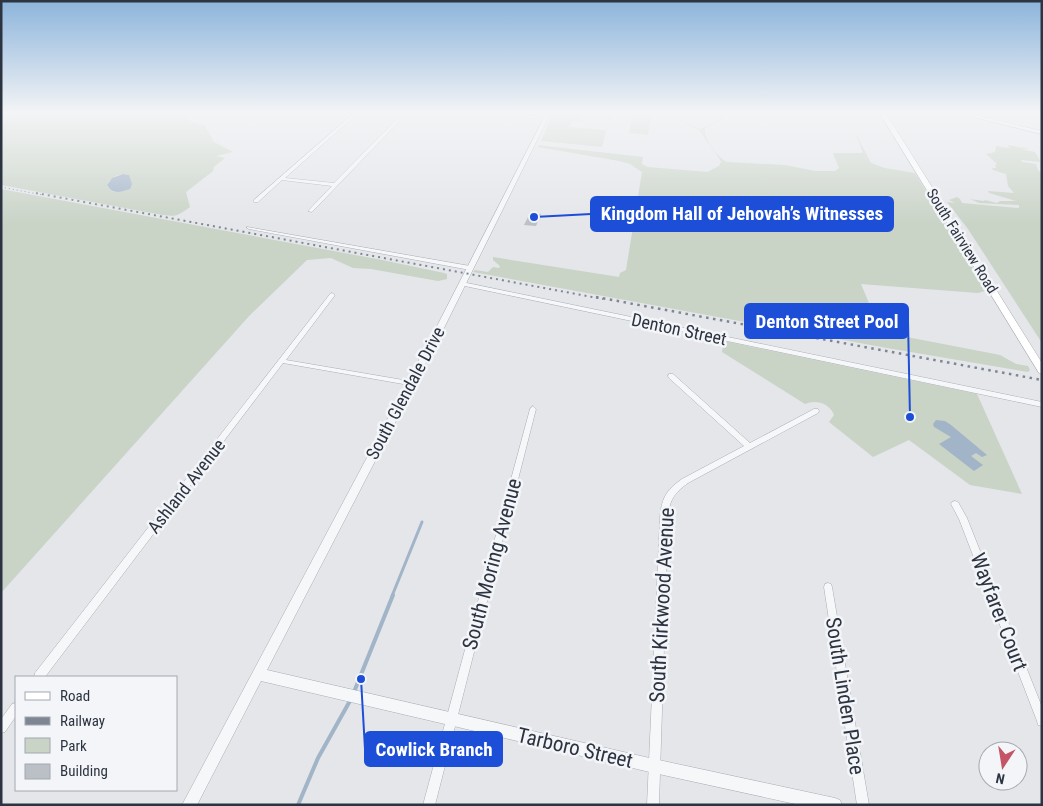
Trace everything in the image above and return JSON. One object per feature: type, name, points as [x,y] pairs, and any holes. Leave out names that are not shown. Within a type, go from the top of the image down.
[{"type":"main road","name":"South Fairview Road","points":[[905,150],[1042,371]]},
{"type":"street","points":[[256,201],[314,150]]},
{"type":"street","points":[[310,211],[370,150]]},
{"type":"street","name":"South Glendale Drive","points":[[189,805],[462,284],[530,150]]},
{"type":"street","points":[[281,179],[336,185]]},
{"type":"street","points":[[249,228],[470,268]]},
{"type":"street","name":"Denton Street","points":[[462,284],[1042,404]]},
{"type":"street","name":"Ashland Avenue","points":[[40,676],[332,295]]},
{"type":"street","points":[[282,361],[410,383]]},
{"type":"street","points":[[672,376],[750,447]]},
{"type":"street","name":"South Moring Avenue","points":[[429,805],[533,409]]},
{"type":"street","name":"South Kirkwood Avenue","points":[[654,766],[665,513],[668,495],[675,487],[685,481],[816,412]]},
{"type":"street","name":"Wayfarer Court","points":[[955,504],[963,518],[1042,720]]},
{"type":"street","name":"South Linden Place","points":[[828,588],[863,805]]},
{"type":"street","name":"Tarboro Street","points":[[258,674],[654,766],[835,805]]},
{"type":"street","points":[[1,728],[15,709]]},
{"type":"street","points":[[653,805],[654,766]]},
{"type":"green space","points":[[1,150],[228,150],[233,152],[216,156],[225,158],[214,167],[213,171],[186,192],[190,207],[182,213],[175,215],[157,214],[1,185]],"holes":[[[123,174],[129,175],[129,189],[114,192],[107,186],[111,179]]]},
{"type":"green space","points":[[553,150],[578,150],[643,157],[642,164],[648,167],[707,172],[719,166],[721,162],[713,150],[727,162],[785,165],[815,171],[835,171],[839,168],[833,153],[863,153],[862,150],[864,150],[871,163],[885,168],[915,173],[985,288],[985,291],[978,293],[861,284],[881,332],[1000,355],[1016,364],[1028,366],[1030,370],[1028,372],[887,348],[473,272],[475,270],[488,272],[493,267],[499,268],[500,266],[493,260],[493,257],[619,277],[620,273],[626,270],[642,172],[630,164],[619,161]]},
{"type":"green space","points":[[995,150],[1024,150],[1035,152],[1041,162],[1021,160],[1022,162],[1036,164],[1042,174],[1042,343],[968,229],[947,202],[955,203],[949,200],[957,197],[962,203],[1019,208],[1019,205],[979,203],[970,199],[997,203],[1000,201],[1016,201],[989,193],[988,191],[1014,193],[1008,186],[1006,174],[992,168],[996,168],[995,165],[997,164],[986,154],[995,152]]},
{"type":"green space","points":[[1,189],[382,260],[444,273],[447,274],[447,279],[438,281],[371,269],[353,268],[331,258],[307,260],[250,315],[1,593]]},
{"type":"green space","points":[[724,341],[977,394],[1022,494],[970,485],[909,440],[873,457],[829,422],[834,415],[826,405],[818,402],[805,404],[722,352]]},
{"type":"water","points":[[123,174],[129,175],[132,184],[130,189],[120,192],[111,190],[107,185],[112,178]]},
{"type":"water","points":[[936,420],[945,421],[951,425],[987,455],[982,457],[976,453],[971,456],[983,465],[974,471],[939,444],[951,437],[934,427],[933,424]]},
{"type":"building","points":[[530,213],[541,214],[536,226],[524,225]]},
{"type":"waterway","points":[[392,596],[422,522]]},
{"type":"waterway","points":[[354,692],[393,595]]},
{"type":"waterway","points":[[298,805],[318,758],[351,699]]},
{"type":"railway","points":[[1,187],[43,195]]},
{"type":"railway","points":[[36,193],[603,299]]},
{"type":"railway","points":[[596,297],[1042,380]]},
{"type":"place","name":"Kingdom Hall of Jehovah’s Witnesses","points":[[534,217]]},
{"type":"place","name":"Denton Street Pool","points":[[910,417]]},
{"type":"place","name":"Cowlick Branch","points":[[361,679]]}]
